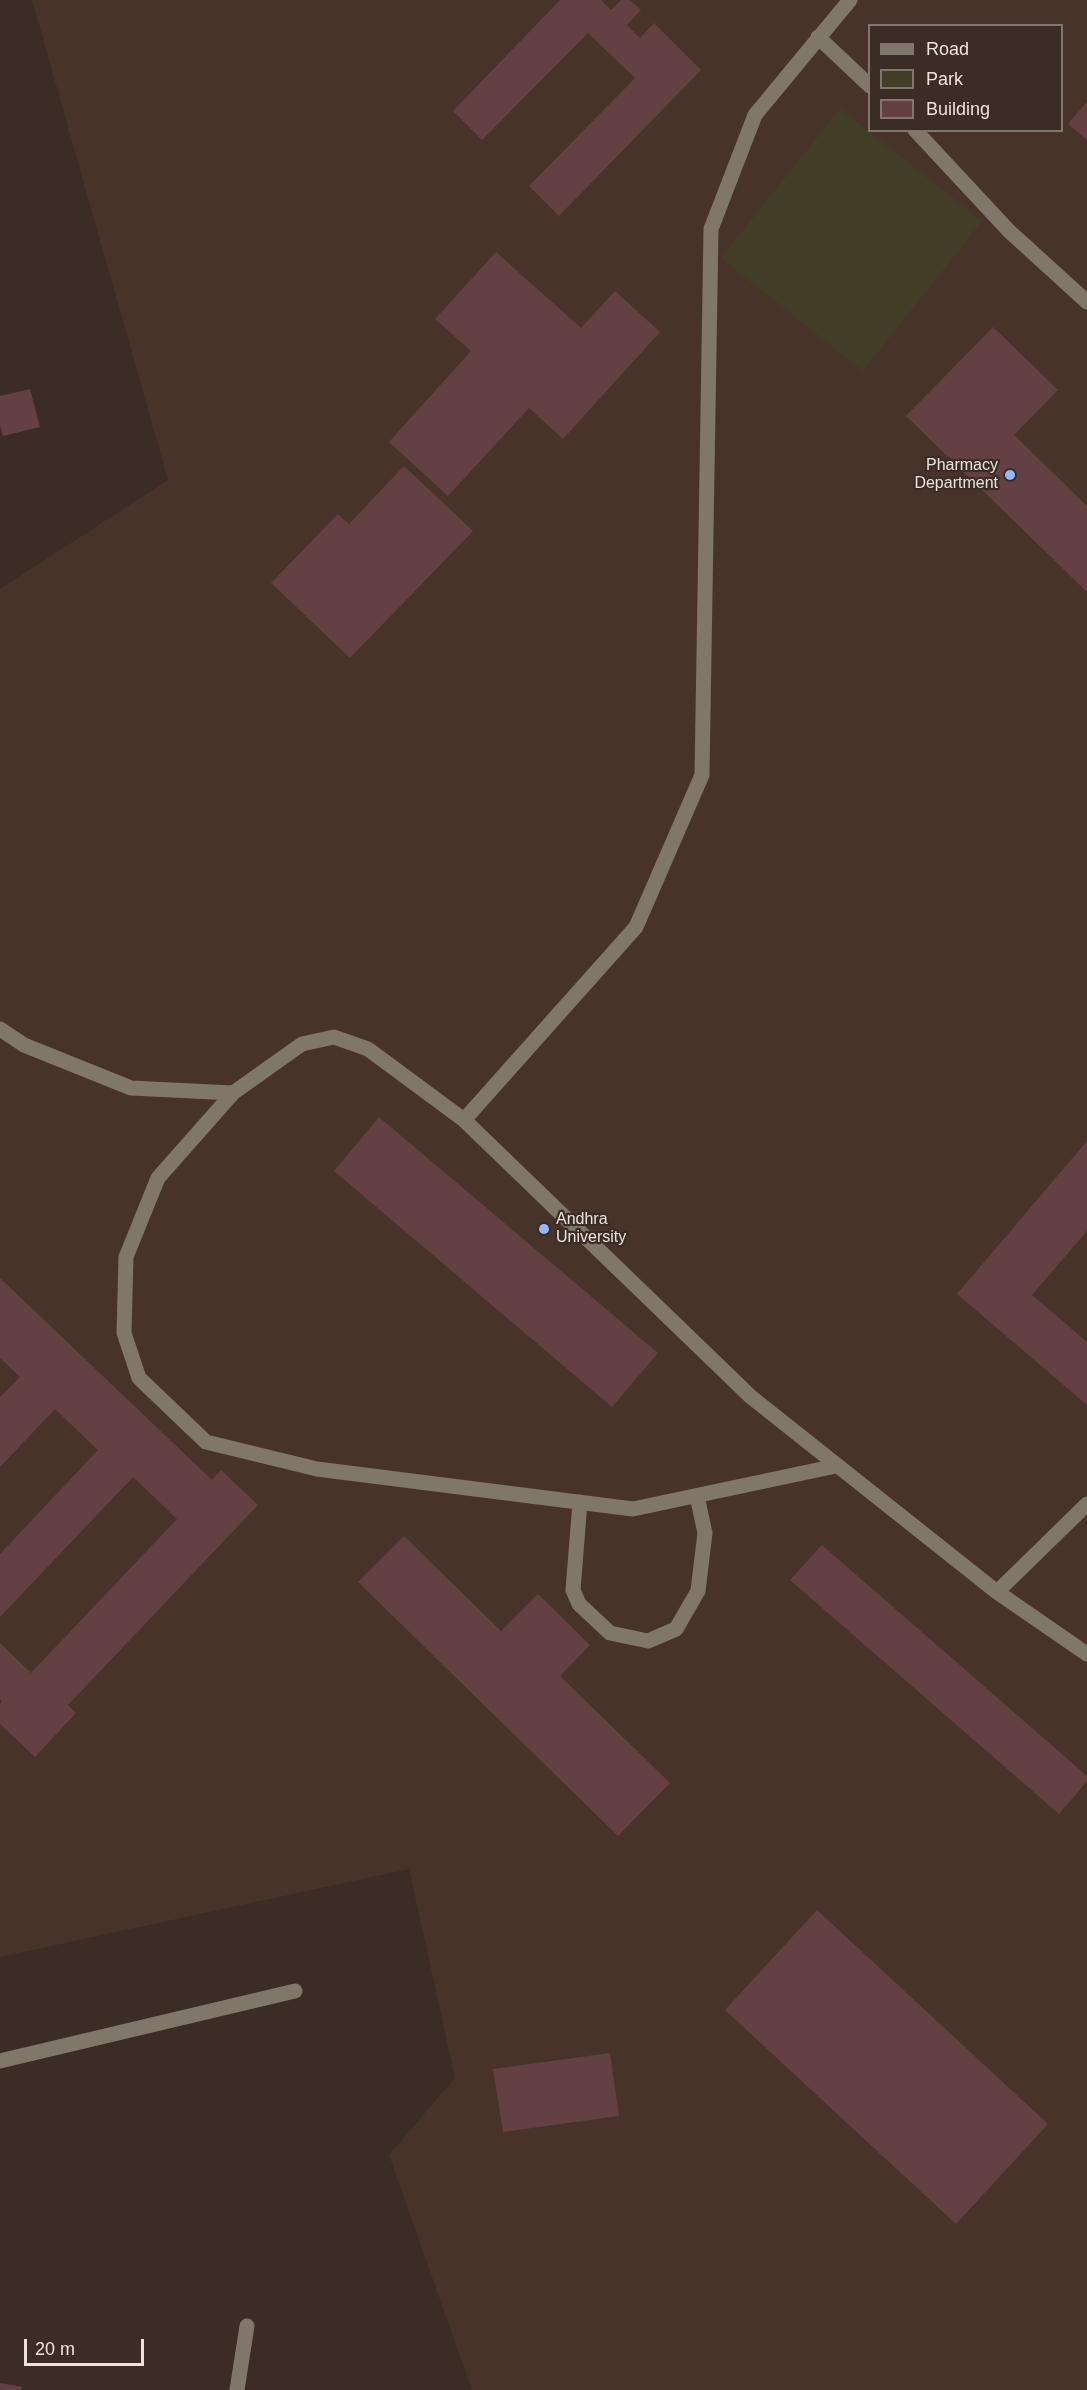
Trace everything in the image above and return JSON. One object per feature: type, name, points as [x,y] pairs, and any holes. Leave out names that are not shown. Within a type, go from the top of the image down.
[{"type":"street","points":[[464,1120],[636,927],[702,775],[711,229],[755,115],[850,0]]},
{"type":"street","points":[[818,37],[868,84]]},
{"type":"street","points":[[917,132],[1009,231],[1087,302]]},
{"type":"street","points":[[0,1029],[24,1045],[131,1088],[233,1093]]},
{"type":"street","points":[[836,1466],[633,1509],[316,1469],[206,1442],[139,1378],[124,1333],[126,1257],[158,1178],[233,1093],[302,1044],[334,1037],[368,1049],[464,1120],[750,1396],[997,1592],[1087,1654]]},
{"type":"street","points":[[580,1502],[573,1590],[579,1604],[610,1633],[648,1641],[676,1629],[698,1591],[705,1533],[697,1496]]},
{"type":"street","points":[[997,1592],[1087,1504]]},
{"type":"street","points":[[0,2061],[295,1991]]},
{"type":"street","points":[[237,2390],[247,2326]]},
{"type":"shaded area","name":"Andhra University","points":[[32,0],[1087,0],[1087,2390],[472,2390],[389,2155],[455,2078],[409,1869],[0,1957],[0,589],[168,480]]},
{"type":"green space","points":[[840,109],[982,221],[863,371],[721,258]]},
{"type":"building","points":[[560,0],[601,0],[611,10],[621,0],[630,0],[641,10],[627,25],[640,38],[654,23],[701,70],[559,216],[529,186],[635,78],[588,33],[482,140],[453,111]]},
{"type":"building","points":[[1087,102],[1087,140],[1068,124]]},
{"type":"building","points":[[496,252],[581,328],[615,291],[660,332],[563,439],[529,408],[448,496],[389,442],[471,351],[435,319]]},
{"type":"building","name":"Pharmacy Department","points":[[993,327],[1058,390],[1014,435],[1087,506],[1087,592],[906,416]]},
{"type":"building","points":[[30,389],[40,427],[3,436],[0,426],[0,396]]},
{"type":"building","points":[[404,466],[473,531],[350,658],[271,583],[338,514],[349,524]]},
{"type":"building","points":[[379,1117],[658,1353],[612,1407],[334,1171]]},
{"type":"building","points":[[1087,1141],[1087,1231],[1032,1295],[1087,1342],[1087,1405],[957,1294]]},
{"type":"building","points":[[0,1278],[212,1480],[221,1470],[258,1505],[68,1705],[76,1713],[35,1757],[0,1724],[0,1704],[2,1702],[0,1699],[0,1643],[31,1673],[177,1519],[133,1477],[0,1617],[0,1554],[98,1450],[55,1409],[0,1467],[0,1397],[20,1377],[0,1358]]},
{"type":"building","points":[[404,1536],[501,1631],[538,1594],[590,1645],[560,1676],[670,1783],[618,1836],[358,1582]]},
{"type":"building","points":[[822,1545],[1087,1776],[1087,1781],[1059,1814],[790,1580]]},
{"type":"building","points":[[817,1910],[1048,2124],[956,2224],[725,2010]]},
{"type":"building","points":[[610,2053],[619,2116],[503,2132],[493,2069]]},
{"type":"building","points":[[0,2383],[22,2387],[21,2390],[0,2390]]},
{"type":"place","name":"Pharmacy Department","points":[[1010,475]]},
{"type":"place","name":"Andhra University","points":[[544,1229]]}]
